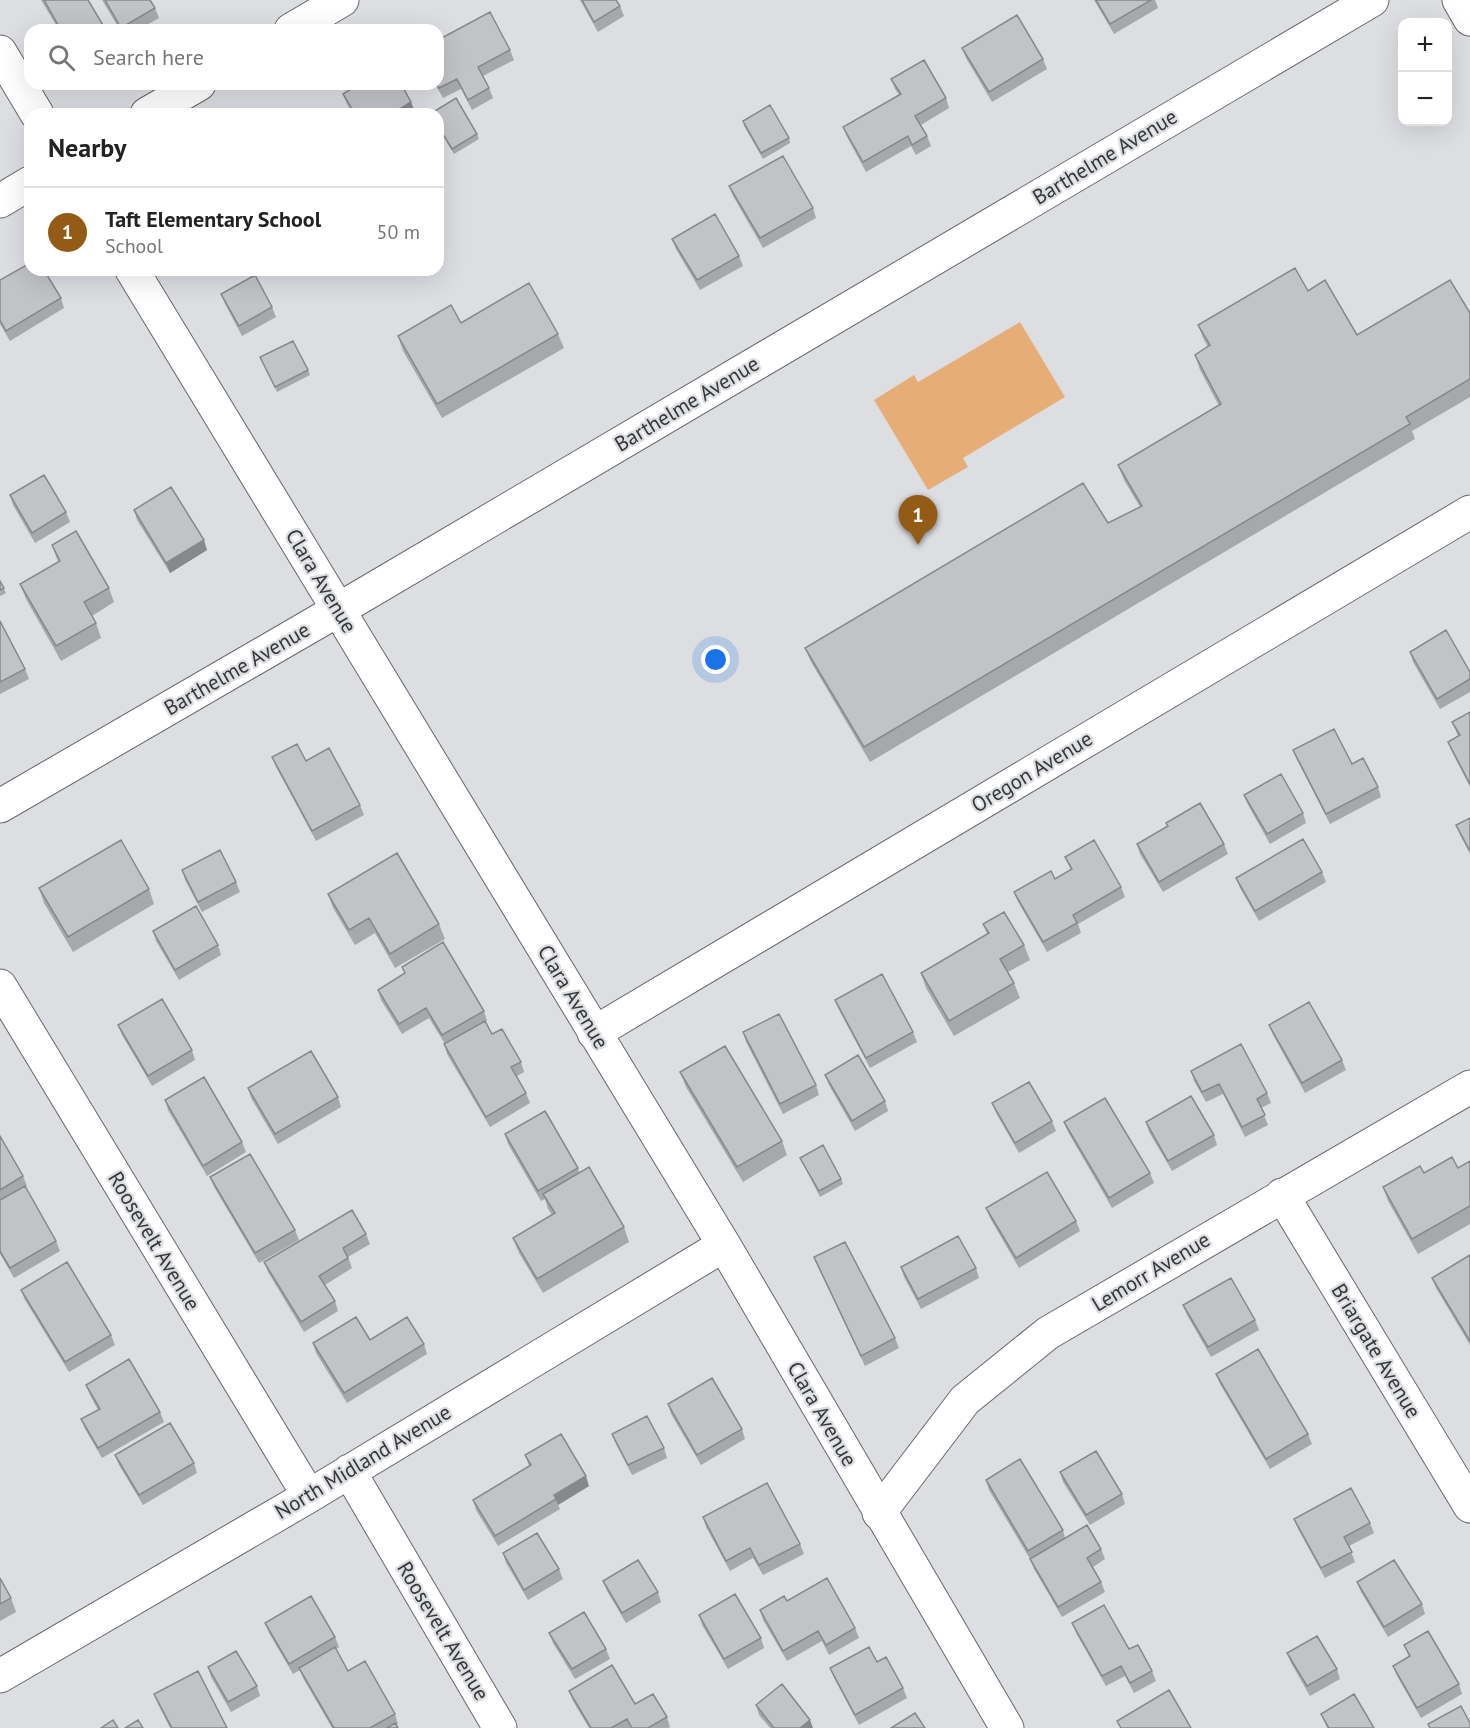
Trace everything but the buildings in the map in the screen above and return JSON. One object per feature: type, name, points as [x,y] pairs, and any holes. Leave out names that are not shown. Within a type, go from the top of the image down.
[{"type":"street","points":[[301,24],[342,0]]},
{"type":"street","name":"Barthelme Avenue","points":[[0,806],[338,610],[1372,0]]},
{"type":"street","points":[[1459,0],[1470,19]]},
{"type":"street","points":[[0,52],[33,108]]},
{"type":"street","points":[[157,108],[189,90]]},
{"type":"street","points":[[0,201],[24,187]]},
{"type":"street","name":"Clara Avenue","points":[[136,276],[724,1245],[1007,1728]]},
{"type":"street","name":"Oregon Avenue","points":[[594,1033],[1468,518]]},
{"type":"street","name":"Roosevelt Avenue","points":[[0,986],[309,1496]]},
{"type":"street","name":"Lemorr Avenue","points":[[879,1513],[965,1400],[1039,1340],[1282,1195],[1470,1087]]},
{"type":"street","name":"Briargate Avenue","points":[[1282,1195],[1470,1506]]},
{"type":"street","name":"North Midland Avenue","points":[[0,1676],[309,1496],[724,1245]]},
{"type":"street","name":"Roosevelt Avenue","points":[[349,1472],[500,1728]]},
{"type":"shaded area","points":[[1020,322],[1065,397],[963,458],[968,467],[928,490],[874,400],[914,375],[918,382]]},
{"type":"place","name":"Taft Elementary School","points":[[918,545]]}]
